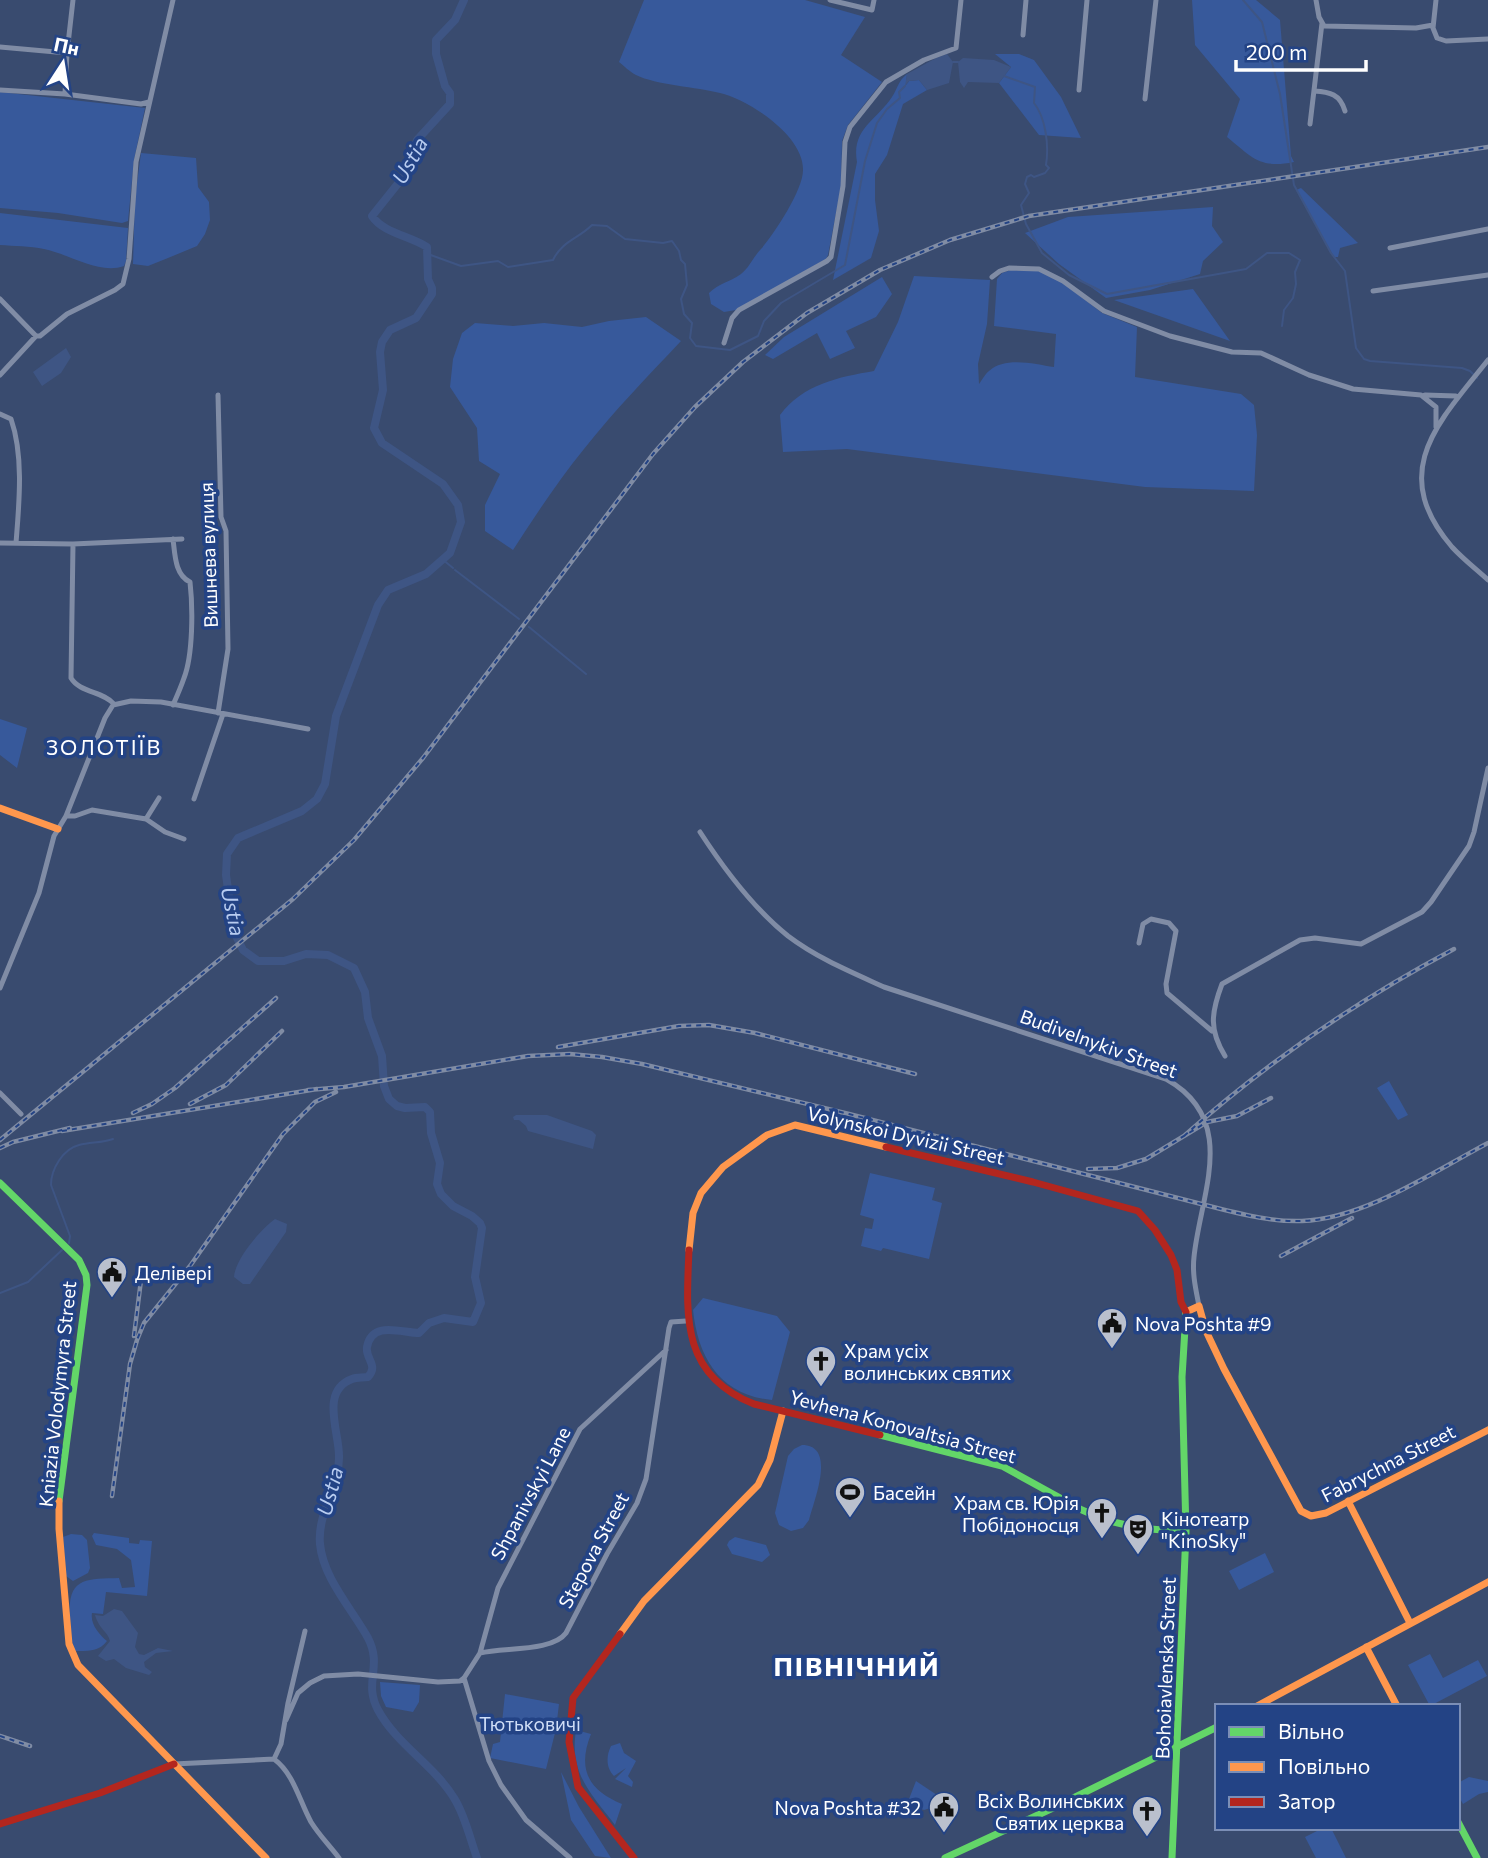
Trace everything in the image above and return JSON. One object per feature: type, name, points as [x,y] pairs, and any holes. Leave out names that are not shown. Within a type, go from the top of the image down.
[{"type":"street","points":[[65,94],[73,0]]},
{"type":"street","points":[[0,375],[36,335],[122,284],[129,259],[136,162],[173,0]]},
{"type":"street","points":[[830,0],[872,10],[874,0]]},
{"type":"street","points":[[724,343],[732,318],[739,310],[831,257],[843,186],[845,142],[850,127],[886,82],[924,60],[956,48],[961,0]]},
{"type":"street","points":[[1023,35],[1026,0]]},
{"type":"street","points":[[1079,90],[1087,0]]},
{"type":"street","points":[[1145,99],[1156,0]]},
{"type":"street","points":[[1310,124],[1322,23],[1316,0]]},
{"type":"street","points":[[1437,0],[1433,25],[1435,36],[1441,40],[1488,39]]},
{"type":"street","points":[[1322,23],[1324,26],[1416,28],[1433,25]]},
{"type":"street","points":[[0,47],[67,53]]},
{"type":"street","points":[[0,90],[65,94],[141,104],[150,101]]},
{"type":"street","points":[[1314,91],[1331,93],[1343,103],[1345,111]]},
{"type":"street","points":[[1390,248],[1488,229]]},
{"type":"street","points":[[992,277],[1009,268],[1039,269],[1063,281],[1104,311],[1170,336],[1232,352],[1261,354],[1308,375],[1353,389],[1440,397],[1458,395]]},
{"type":"street","points":[[1373,291],[1488,275]]},
{"type":"street","points":[[0,299],[36,335]]},
{"type":"street","points":[[1488,360],[1458,395],[1436,427],[1421,465],[1423,494],[1442,534],[1454,550],[1488,580]]},
{"type":"street","name":"Вишнева вулиця","points":[[194,799],[220,714],[228,649],[226,531],[221,517],[218,395]]},
{"type":"street","points":[[1421,395],[1436,407],[1436,427]]},
{"type":"street","points":[[0,414],[11,419],[15,437],[20,489],[16,543]]},
{"type":"street","points":[[173,539],[175,563],[181,577],[190,582],[192,600],[186,676],[173,705]]},
{"type":"street","points":[[0,543],[73,544],[182,539]]},
{"type":"street","points":[[73,544],[71,678],[74,684],[104,695],[114,704]]},
{"type":"street","points":[[0,988],[39,893],[58,829],[66,816],[105,718],[114,704],[131,701],[173,705],[307,729]]},
{"type":"street","points":[[1213,1031],[1213,1015],[1222,984],[1286,946],[1308,938],[1361,944],[1422,912],[1469,846],[1488,768]]},
{"type":"street","points":[[146,819],[159,798]]},
{"type":"street","points":[[2,810],[58,829]]},
{"type":"street","points":[[66,816],[92,810],[146,819],[165,832],[184,839]]},
{"type":"street","name":"Budivelnykiv Street","points":[[700,832],[734,881],[787,935],[839,967],[884,987],[1166,1079],[1188,1095],[1205,1123],[1212,1159],[1193,1261],[1199,1306],[1206,1331],[1224,1370],[1301,1511]]},
{"type":"street","points":[[1139,943],[1143,924],[1151,919],[1169,923],[1176,931],[1166,984],[1167,993],[1213,1031],[1225,1056]]},
{"type":"street","points":[[0,1093],[21,1114]]},
{"type":"street","name":"Volynskoi Dyvizii Street","points":[[687,1321],[692,1217],[700,1194],[709,1181],[747,1147],[775,1129],[795,1125],[1033,1182],[1138,1211],[1146,1219],[1177,1269],[1180,1305],[1186,1312]]},
{"type":"street","name":"Kniazia Volodymyra Street","points":[[0,1183],[79,1260],[86,1275],[87,1285],[59,1495],[59,1530],[71,1654],[83,1671],[266,1858]]},
{"type":"street","points":[[1186,1312],[1199,1306]]},
{"type":"street","name":"Bohoiavlenska Street","points":[[1172,1858],[1185,1532],[1182,1377],[1186,1312]]},
{"type":"street","name":"Stepova Street","points":[[480,1653],[549,1645],[562,1639],[566,1633],[637,1503],[646,1479],[671,1322],[687,1321]]},
{"type":"street","name":"Yevhena Konovaltsia Street","points":[[687,1321],[695,1351],[714,1379],[737,1396],[783,1412],[1002,1466],[1079,1509],[1109,1521],[1185,1532]]},
{"type":"street","name":"Shpanivskyi Lane","points":[[464,1678],[480,1653],[498,1588],[580,1429],[666,1350]]},
{"type":"street","points":[[634,1858],[579,1787],[574,1774],[569,1742],[573,1698],[645,1601],[758,1485],[770,1460],[783,1412]]},
{"type":"street","name":"Fabrychna Street","points":[[1301,1511],[1311,1516],[1326,1513],[1488,1430]]},
{"type":"street","points":[[1348,1501],[1410,1623]]},
{"type":"street","points":[[1261,1704],[1488,1581]]},
{"type":"street","points":[[274,1759],[281,1744],[304,1632]]},
{"type":"street","points":[[1366,1647],[1396,1704]]},
{"type":"street","points":[[286,1720],[295,1698],[310,1683],[334,1674],[438,1682],[460,1681],[464,1678],[489,1761],[500,1785],[526,1819],[570,1858]]},
{"type":"street","points":[[945,1858],[1215,1728]]},
{"type":"street","points":[[0,1824],[100,1793],[174,1764],[274,1759],[288,1771],[298,1798],[313,1825],[339,1858]]},
{"type":"street","points":[[1460,1826],[1477,1858]]},
{"type":"green space","points":[[644,0],[805,0],[865,17],[841,55],[882,82],[848,125],[842,141],[841,187],[828,255],[826,259],[736,310],[724,312],[711,304],[709,293],[744,271],[773,233],[799,188],[803,169],[801,156],[784,132],[745,103],[720,93],[644,78],[619,62]]},
{"type":"green space","points":[[1192,0],[1256,0],[1280,20],[1291,156],[1294,162],[1272,164],[1257,160],[1227,137],[1240,99],[1195,45]]},
{"type":"green space","points":[[995,54],[1019,54],[1034,60],[1061,97],[1081,138],[1039,135],[999,83],[1011,67]]},
{"type":"green space","points":[[907,74],[906,85],[909,81],[919,80],[927,90],[903,104],[887,155],[875,174],[879,231],[871,258],[833,280],[857,162],[858,141],[861,133],[886,105]]},
{"type":"green space","points":[[0,92],[145,108],[134,160],[128,221],[122,223],[58,213],[0,208]]},
{"type":"green space","points":[[141,153],[196,158],[198,187],[209,202],[210,220],[197,246],[148,266],[133,264],[135,198]]},
{"type":"green space","points":[[1301,188],[1358,243],[1340,248],[1338,257],[1334,257],[1296,190]]},
{"type":"green space","points":[[1213,207],[1212,226],[1223,242],[1203,261],[1200,274],[1150,290],[1106,298],[1059,264],[1025,233],[1068,217]]},
{"type":"green space","points":[[0,213],[128,228],[124,266],[104,268],[44,249],[0,245]]},
{"type":"green space","points":[[1011,270],[1039,271],[1062,282],[1102,313],[1137,327],[1135,377],[1241,394],[1254,405],[1257,435],[1254,491],[1145,487],[847,449],[783,452],[780,415],[789,404],[822,384],[874,371],[898,322],[914,276],[990,280],[987,324],[978,364],[979,384],[989,371],[1003,364],[1020,362],[1054,367],[1056,334],[994,326],[997,279],[1002,273]]},
{"type":"green space","points":[[882,277],[892,294],[876,317],[846,331],[855,348],[830,359],[817,333],[773,359],[765,355],[784,337]]},
{"type":"green space","points":[[1193,289],[1230,341],[1114,300]]},
{"type":"green space","points":[[646,317],[681,341],[584,449],[513,550],[485,531],[485,505],[500,474],[479,461],[477,428],[450,387],[453,359],[462,333],[475,323],[513,326],[544,323],[582,327]]},
{"type":"green space","points":[[0,719],[27,728],[17,768],[0,755]]},
{"type":"green space","points":[[1389,1081],[1408,1115],[1398,1120],[1377,1088]]},
{"type":"green space","points":[[870,1173],[935,1188],[932,1200],[942,1203],[929,1259],[883,1248],[881,1251],[861,1246],[865,1228],[872,1229],[874,1219],[860,1215]]},
{"type":"green space","points":[[703,1298],[777,1316],[790,1332],[772,1400],[738,1391],[725,1382],[706,1358],[700,1344],[693,1310]]},
{"type":"green space","points":[[802,1445],[813,1447],[819,1454],[820,1475],[809,1520],[803,1528],[791,1531],[779,1525],[775,1513],[788,1456]]},
{"type":"green space","points":[[94,1533],[129,1538],[129,1543],[152,1541],[147,1596],[106,1592],[103,1614],[92,1613],[92,1621],[107,1641],[96,1649],[74,1651],[70,1605],[75,1588],[88,1580],[119,1578],[122,1588],[135,1587],[131,1560],[117,1549],[96,1545],[92,1536]]},
{"type":"green space","points":[[71,1534],[82,1535],[87,1540],[90,1568],[88,1573],[73,1581],[66,1576],[63,1537]]},
{"type":"green space","points":[[735,1537],[766,1545],[770,1555],[762,1562],[732,1554],[727,1545]]},
{"type":"green space","points":[[1265,1553],[1274,1572],[1239,1590],[1229,1571]]},
{"type":"green space","points":[[1430,1654],[1443,1678],[1478,1660],[1487,1676],[1434,1704],[1429,1704],[1408,1665]]},
{"type":"green space","points":[[380,1682],[420,1685],[419,1702],[413,1712],[386,1707],[381,1696]]},
{"type":"green space","name":"Тютьковичі","points":[[505,1694],[559,1704],[546,1769],[490,1758],[493,1744],[500,1742]]},
{"type":"green space","points":[[576,1730],[591,1734],[585,1758],[589,1777],[601,1792],[622,1804],[615,1825],[590,1792],[579,1771],[576,1759]]},
{"type":"green space","points":[[620,1743],[624,1753],[636,1761],[628,1776],[633,1782],[632,1787],[615,1779],[626,1768],[614,1776],[608,1766],[611,1746]]},
{"type":"green space","points":[[561,1772],[611,1858],[595,1856],[571,1820]]},
{"type":"green space","points":[[1469,1777],[1488,1781],[1488,1792],[1463,1804],[1460,1799],[1460,1782]]},
{"type":"green space","points":[[916,1781],[943,1799],[940,1805],[924,1810],[911,1805],[909,1799]]},
{"type":"green space","points":[[1319,1830],[1332,1830],[1346,1858],[1316,1858],[1305,1837]]},
{"type":"shaded area","points":[[947,54],[953,62],[949,83],[927,90],[919,80],[909,81],[905,86],[907,74]]},
{"type":"shaded area","points":[[963,58],[994,60],[1011,67],[999,83],[968,82],[964,88],[960,82],[958,62]]},
{"type":"shaded area","points":[[66,348],[71,357],[61,373],[42,386],[33,372]]},
{"type":"shaded area","points":[[516,1115],[547,1115],[592,1131],[596,1135],[593,1149],[528,1131],[519,1120],[514,1120]]},
{"type":"shaded area","points":[[275,1219],[287,1224],[286,1232],[250,1284],[243,1284],[234,1277],[235,1270],[256,1237]]},
{"type":"shaded area","points":[[114,1609],[122,1611],[138,1633],[135,1647],[139,1654],[144,1655],[158,1648],[173,1651],[156,1653],[144,1662],[145,1667],[152,1672],[149,1675],[126,1668],[114,1659],[106,1661],[98,1656],[110,1641],[95,1615],[103,1616]]},
{"type":"waterway","name":"Ustia","points":[[464,0],[455,20],[436,40],[436,54],[445,86],[450,93],[450,104],[417,140],[404,176],[372,216],[390,230],[427,247],[428,279],[432,288],[432,294],[416,318],[390,330],[382,342],[380,352],[383,390],[374,428],[382,443],[443,484],[458,505],[461,522],[450,553],[426,574],[388,590],[378,605],[336,716],[325,784],[317,799],[302,811],[238,838],[227,854],[226,875],[234,932],[243,950],[258,961],[284,961],[306,954],[328,955],[354,968],[365,992],[368,1018],[382,1056],[384,1086],[389,1099],[397,1106],[425,1107],[430,1112],[431,1133],[440,1163],[437,1184],[441,1194],[453,1206],[472,1216],[482,1228],[475,1277],[481,1303],[473,1322],[444,1318],[429,1323],[419,1333],[388,1330],[375,1333],[367,1347],[372,1365],[371,1373],[368,1377],[352,1379],[336,1393],[334,1413],[338,1467],[320,1533],[322,1557],[332,1581],[372,1648],[372,1691],[378,1710],[395,1734],[446,1786],[458,1805],[477,1858]]},
{"type":"waterway","points":[[1243,0],[1262,22],[1280,94],[1294,185],[1331,253],[1345,271],[1356,348],[1364,359],[1370,361],[1462,368],[1477,378]]},
{"type":"waterway","points":[[953,62],[958,62]]},
{"type":"waterway","points":[[1004,76],[1035,87],[1034,103],[1044,124],[1047,141],[1046,165],[1049,168],[1045,173],[1027,177],[1025,184],[1029,193],[1021,205],[1026,224],[1042,253],[1069,275],[1107,294],[1246,269],[1267,253],[1289,253],[1300,260],[1295,272],[1293,298],[1284,310],[1282,326]]},
{"type":"waterway","points":[[428,254],[461,266],[498,261],[508,267],[553,260],[566,244],[592,225],[607,226],[625,239],[663,243],[672,241],[685,264],[687,285],[681,299],[684,314],[692,323],[690,338],[696,346],[730,350],[758,336],[764,321],[781,303],[845,265],[865,161],[877,123],[887,109],[900,98],[899,92],[905,86]]},
{"type":"waterway","points":[[442,559],[453,568]]},
{"type":"waterway","points":[[455,570],[519,619]]},
{"type":"waterway","points":[[529,627],[586,674]]},
{"type":"waterway","points":[[69,1243],[70,1236],[51,1185],[56,1166],[63,1155],[73,1147],[113,1139]]},
{"type":"waterway","points":[[0,1293],[28,1282],[62,1250]]},
{"type":"railway","points":[[0,1140],[293,899],[354,840],[423,758],[653,454],[695,407],[743,362],[807,313],[880,270],[950,240],[1029,216],[1488,147]]},
{"type":"railway","points":[[1184,1136],[1247,1083],[1314,1034],[1383,989],[1454,949]]},
{"type":"railway","points":[[133,1113],[175,1088],[276,998]]},
{"type":"railway","points":[[558,1047],[679,1026],[709,1025],[755,1033],[915,1074]]},
{"type":"railway","points":[[190,1104],[226,1085],[282,1031]]},
{"type":"railway","points":[[308,1090],[344,1087],[528,1056],[570,1054],[602,1057],[642,1064],[849,1114],[1238,1213],[1291,1221],[1326,1218],[1374,1203],[1488,1143]]},
{"type":"railway","points":[[62,1131],[317,1089]]},
{"type":"railway","points":[[112,1496],[130,1364],[144,1323],[190,1266],[283,1134],[315,1102],[336,1092]]},
{"type":"railway","points":[[1088,1169],[1117,1168],[1146,1159],[1207,1122],[1237,1116],[1271,1098]]},
{"type":"railway","points":[[0,1148],[13,1142],[70,1128]]},
{"type":"railway","points":[[1281,1256],[1352,1218]]},
{"type":"railway","points":[[134,1336],[141,1280]]},
{"type":"railway","points":[[0,1736],[30,1746]]},
{"type":"traffic: fast","points":[[0,1183],[79,1260],[86,1275],[87,1285],[59,1501]]},
{"type":"traffic: fast","points":[[1172,1858],[1186,1532],[1182,1377],[1186,1312]]},
{"type":"traffic: fast","points":[[880,1435],[1002,1466],[1105,1520],[1139,1528],[1186,1532]]},
{"type":"traffic: fast","points":[[945,1858],[1215,1728]]},
{"type":"traffic: fast","points":[[1460,1826],[1477,1858]]},
{"type":"traffic: slow","points":[[0,808],[58,829]]},
{"type":"traffic: slow","points":[[689,1250],[693,1213],[701,1193],[723,1167],[767,1135],[795,1125],[886,1147]]},
{"type":"traffic: slow","points":[[1186,1312],[1199,1306],[1206,1331],[1224,1369],[1301,1511],[1311,1516],[1326,1513],[1488,1430]]},
{"type":"traffic: slow","points":[[620,1634],[644,1601],[758,1485],[770,1460],[783,1411]]},
{"type":"traffic: slow","points":[[59,1501],[69,1644],[78,1665],[266,1858]]},
{"type":"traffic: slow","points":[[1348,1501],[1410,1623]]},
{"type":"traffic: slow","points":[[1261,1704],[1488,1582]]},
{"type":"traffic: slow","points":[[1366,1647],[1396,1704]]},
{"type":"traffic: jam","points":[[886,1147],[1033,1182],[1138,1211],[1155,1230],[1171,1255],[1177,1270],[1181,1302],[1186,1312]]},
{"type":"traffic: jam","points":[[689,1250],[689,1321],[701,1360],[713,1377],[730,1392],[754,1404],[880,1435]]},
{"type":"traffic: jam","points":[[620,1634],[573,1698],[569,1742],[578,1787],[634,1858]]},
{"type":"traffic: jam","points":[[0,1824],[100,1793],[174,1764]]},
{"type":"place","name":"Делівері","points":[[112,1299]]},
{"type":"place","name":"Nova Poshta #9","points":[[1112,1350]]},
{"type":"place","name":"Храм усіх волинських святих","points":[[821,1388]]},
{"type":"place","name":"Басейн","points":[[850,1519]]},
{"type":"place","name":"Храм св. Юрія Побідоносця","points":[[1102,1540]]},
{"type":"place","name":"Кінотеатр \"KinoSky\"","points":[[1138,1556]]},
{"type":"place","name":"Nova Poshta #32","points":[[944,1834]]},
{"type":"place","name":"Всіх Волинських Святих церква","points":[[1147,1838]]},
{"type":"district","name":"ЗОЛОТІЇВ","points":[[104,746]]},
{"type":"district","name":"ПІВНІЧНИЙ","points":[[857,1665]]}]
